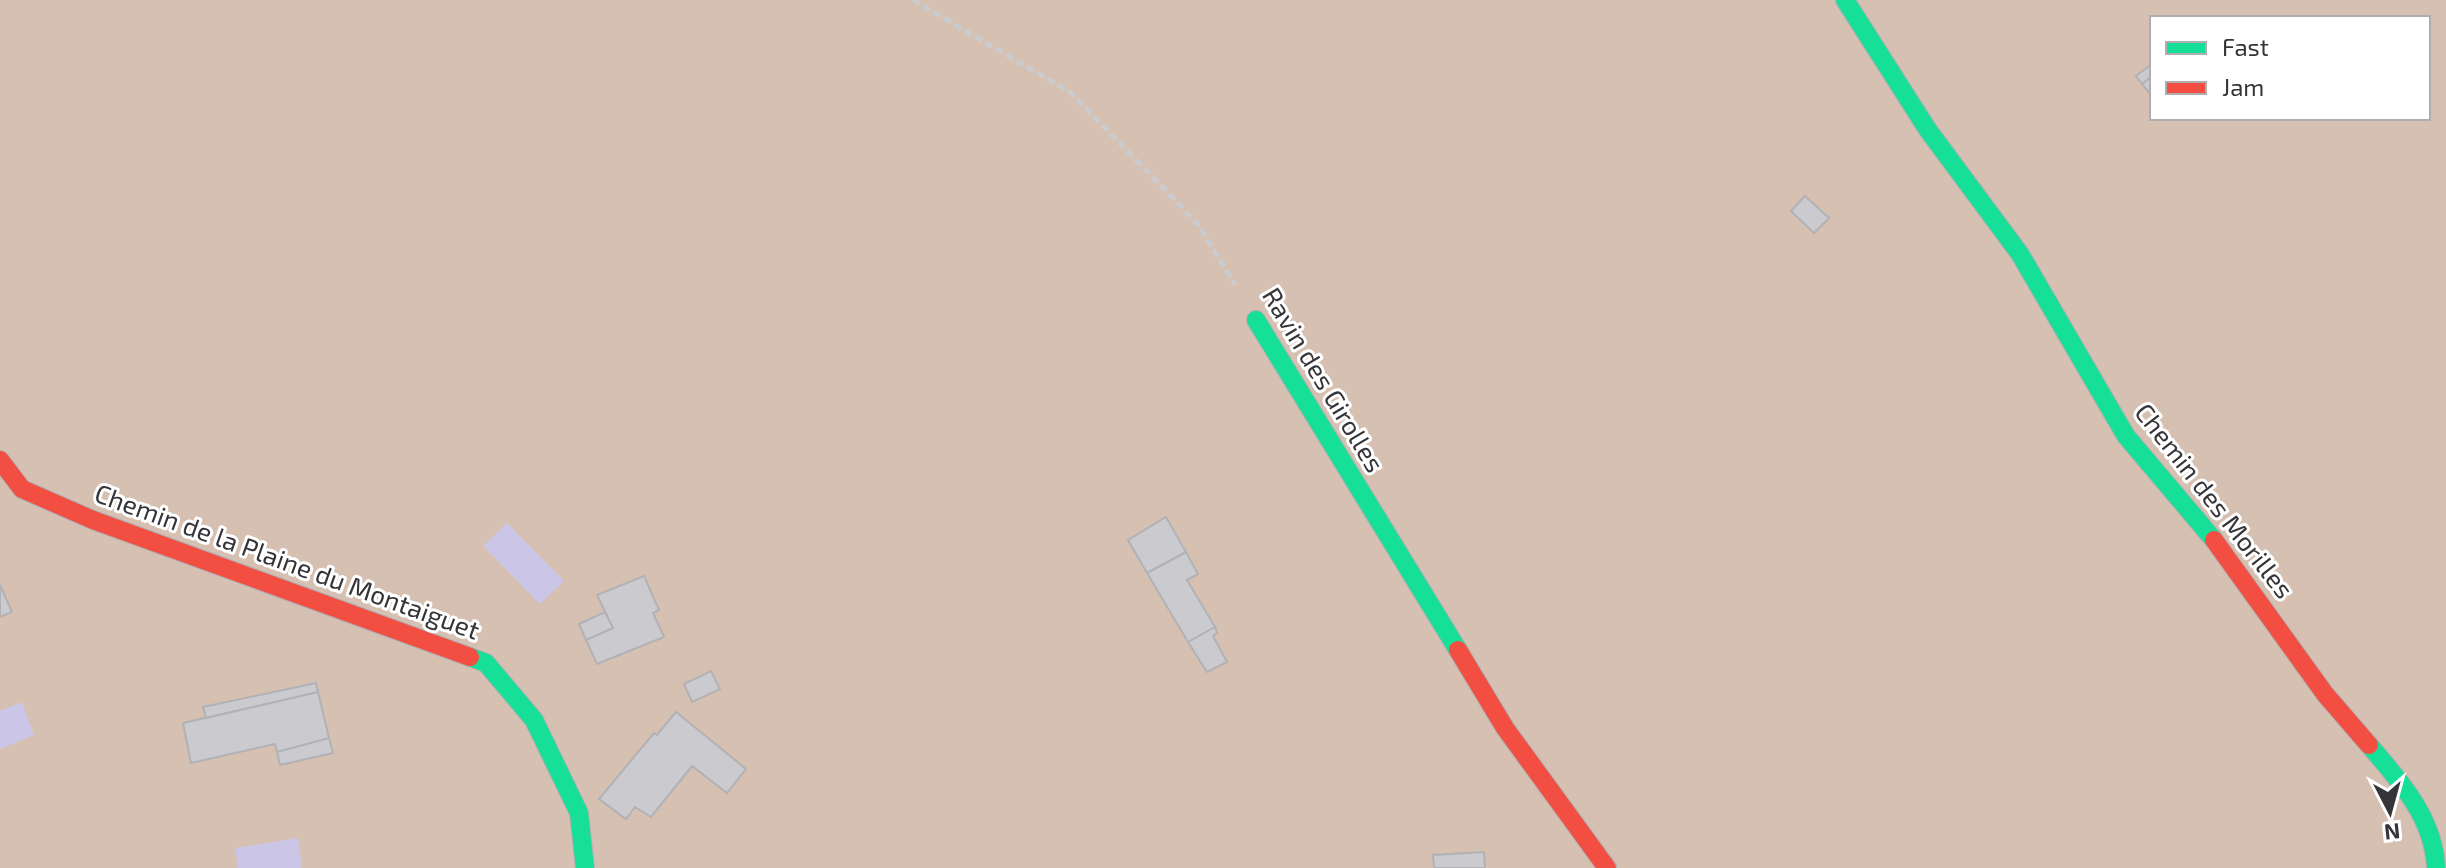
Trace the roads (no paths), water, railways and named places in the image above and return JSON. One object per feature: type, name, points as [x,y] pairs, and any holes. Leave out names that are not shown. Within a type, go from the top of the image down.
[{"type":"street","name":"Chemin des Morilles","points":[[1845,0],[1928,130],[2020,254],[2126,436],[2224,552],[2325,694],[2408,790],[2435,845],[2436,868]]},
{"type":"street","name":"Ravin des Girolles","points":[[1256,320],[1505,728],[1607,868]]},
{"type":"street","name":"Chemin de la Plaine du Montaiguet","points":[[0,460],[22,489],[93,520],[486,663],[534,720],[579,813],[585,868]]}]
